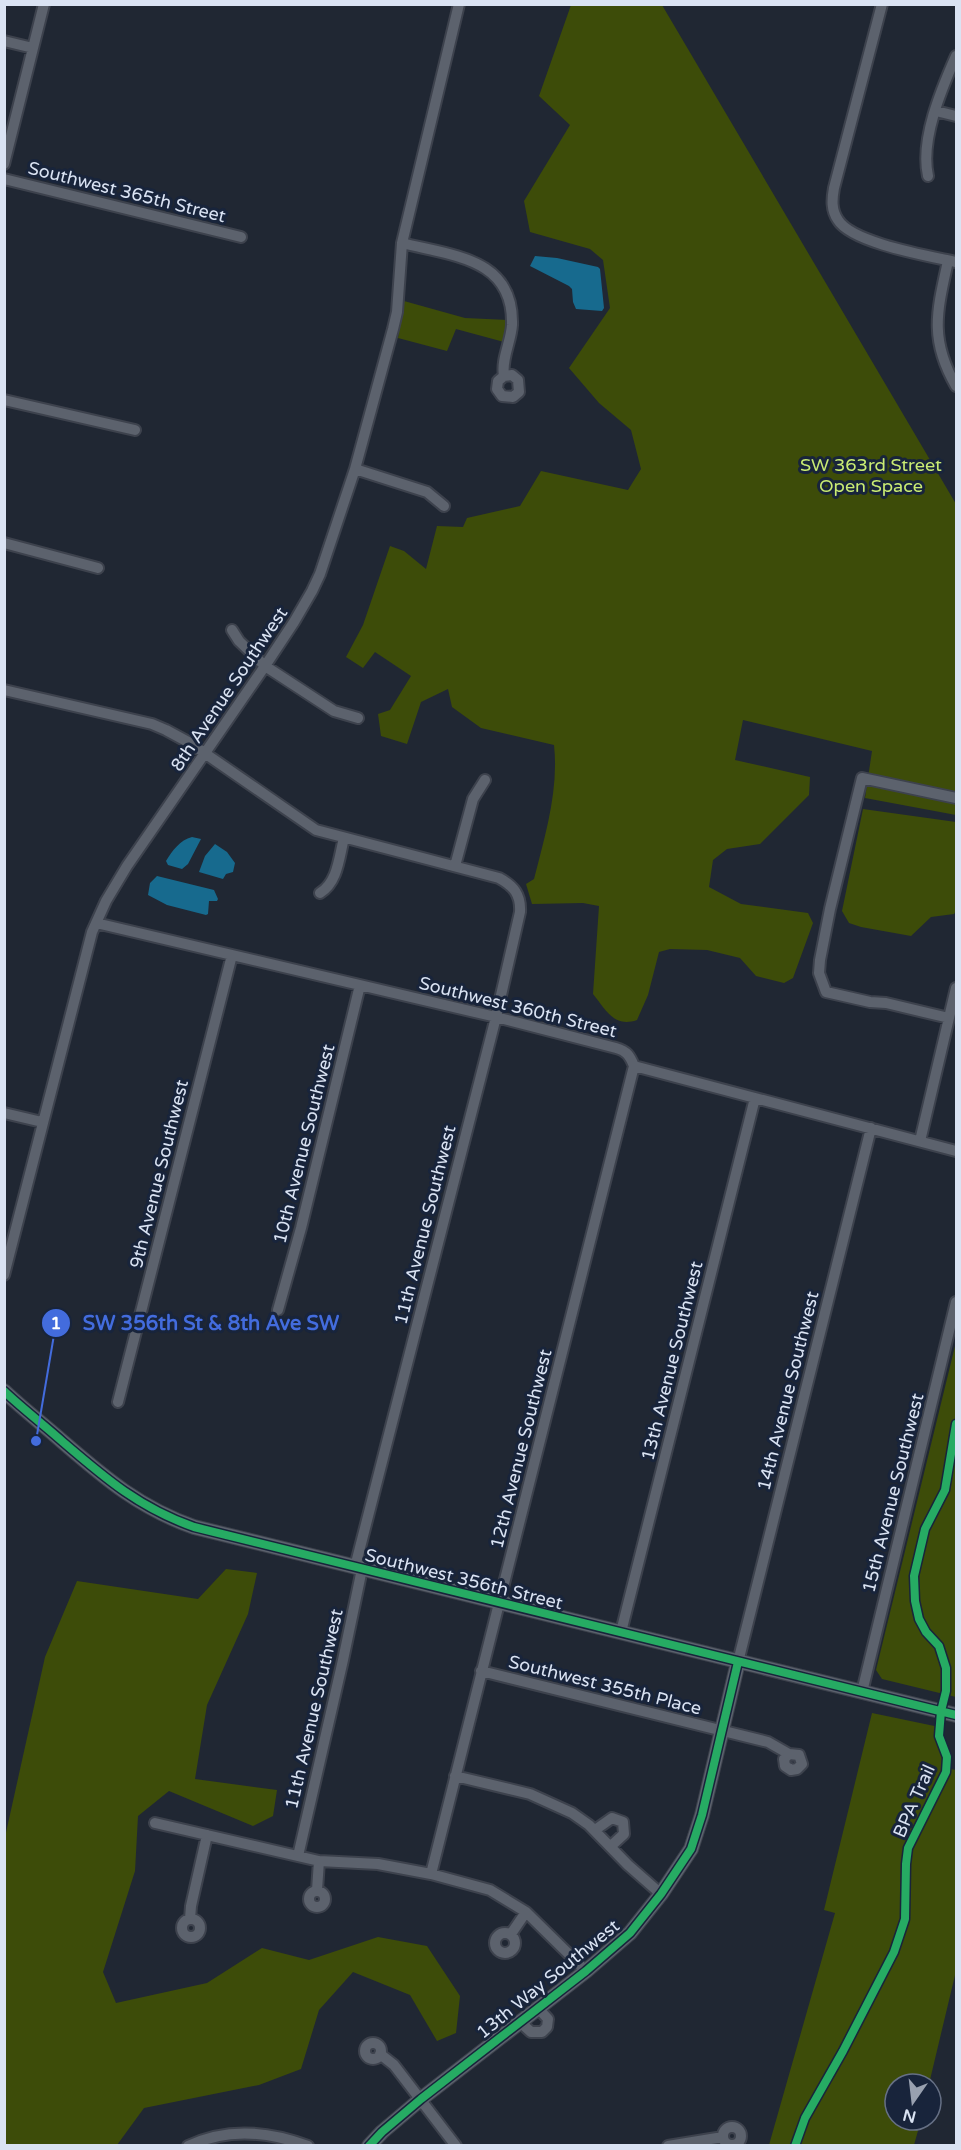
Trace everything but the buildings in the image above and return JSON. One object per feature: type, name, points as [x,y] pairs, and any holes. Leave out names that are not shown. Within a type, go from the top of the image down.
[{"type":"main road","name":"Southwest 356th Street","points":[[4,1391],[90,1466],[134,1499],[194,1527],[957,1715]]},
{"type":"main road","name":"13th Way Southwest","points":[[369,2145],[421,2099],[586,1971],[630,1933],[662,1894],[691,1849],[702,1815],[738,1662]]},
{"type":"street","points":[[4,164],[44,4]]},
{"type":"street","name":"8th Avenue Southwest","points":[[4,1275],[10,1234],[96,923],[106,901],[127,867],[299,615],[320,574],[355,468],[397,312],[402,243],[459,4]]},
{"type":"street","points":[[882,4],[834,188],[832,206],[838,221],[851,233],[952,262],[936,325],[943,359],[957,386]]},
{"type":"street","points":[[4,41],[33,48]]},
{"type":"street","points":[[928,176],[925,150],[942,87],[957,56]]},
{"type":"street","points":[[936,111],[957,116]]},
{"type":"street","name":"Southwest 365th Street","points":[[4,179],[241,237]]},
{"type":"street","points":[[402,243],[472,262],[493,272],[501,281],[511,303],[512,316],[510,343],[503,368],[504,376]]},
{"type":"street","points":[[4,400],[135,430]]},
{"type":"street","points":[[355,468],[427,492],[444,506]]},
{"type":"street","points":[[4,543],[98,568]]},
{"type":"street","points":[[232,630],[239,641],[265,666],[334,711],[358,718]]},
{"type":"street","points":[[4,690],[152,724],[206,753],[316,830],[455,866],[473,799],[485,780]]},
{"type":"street","points":[[949,1018],[826,992],[819,973],[830,909],[862,778],[957,798]]},
{"type":"street","points":[[320,893],[333,880],[344,838]]},
{"type":"street","name":"11th Avenue Southwest","points":[[298,1856],[343,1660],[358,1568],[496,1017],[520,912],[521,903],[516,890],[510,884],[499,878],[455,866]]},
{"type":"street","name":"Southwest 360th Street","points":[[96,923],[496,1017],[616,1048],[625,1051],[631,1057],[634,1066],[957,1151]]},
{"type":"street","name":"9th Avenue Southwest","points":[[118,1402],[232,955]]},
{"type":"street","name":"10th Avenue Southwest","points":[[278,1310],[301,1228],[360,985]]},
{"type":"street","points":[[920,1141],[957,988]]},
{"type":"street","name":"12th Avenue Southwest","points":[[431,1874],[634,1066]]},
{"type":"street","name":"13th Avenue Southwest","points":[[621,1632],[755,1098]]},
{"type":"street","points":[[4,1113],[42,1122]]},
{"type":"street","name":"14th Avenue Southwest","points":[[738,1662],[871,1128]]},
{"type":"street","name":"15th Avenue Southwest","points":[[862,1692],[957,1302]]},
{"type":"street","name":"Southwest 355th Place","points":[[481,1671],[768,1743],[789,1754]]},
{"type":"street","points":[[455,1776],[545,1800],[572,1813],[595,1830],[628,1865],[662,1894]]},
{"type":"street","points":[[595,1830],[609,1819],[620,1819],[625,1826],[624,1834],[611,1846]]},
{"type":"street","points":[[155,1823],[319,1861],[378,1864],[431,1874],[490,1890],[526,1912],[586,1971]]},
{"type":"street","points":[[190,1919],[207,1835]]},
{"type":"street","points":[[317,1890],[319,1861]]},
{"type":"street","points":[[511,1934],[526,1912]]},
{"type":"street","name":"13th Way Southwest","points":[[520,2022],[534,2033],[545,2030],[548,2019],[538,2008]]},
{"type":"street","points":[[380,2054],[394,2065],[456,2145]]},
{"type":"street","points":[[188,2145],[245,2132],[264,2133],[301,2144]]},
{"type":"street","points":[[668,2145],[723,2137]]},
{"type":"green space","name":"SW 363rd Street Open Space","points":[[571,5],[662,5],[956,504],[956,815],[865,798],[872,751],[743,720],[735,760],[810,777],[809,795],[760,844],[727,849],[713,860],[709,887],[741,904],[808,913],[813,923],[793,978],[784,983],[756,976],[740,958],[707,950],[670,949],[659,952],[648,995],[637,1020],[629,1022],[616,1020],[593,994],[599,906],[583,903],[532,904],[526,884],[534,879],[550,813],[555,779],[554,745],[481,728],[452,707],[448,689],[421,702],[407,744],[381,736],[378,714],[390,710],[411,676],[375,652],[363,668],[346,657],[363,625],[390,546],[404,551],[426,569],[437,526],[463,527],[467,518],[520,506],[541,471],[628,490],[641,469],[631,430],[599,403],[569,368],[610,308],[603,260],[590,249],[530,232],[524,201],[570,125],[539,96]]},
{"type":"green space","points":[[404,301],[465,318],[508,320],[504,342],[456,329],[447,351],[398,338]]},
{"type":"green space","points":[[863,809],[956,822],[956,911],[954,914],[931,917],[911,936],[849,923],[842,911]]},
{"type":"green space","points":[[956,1342],[956,1697],[882,1679],[876,1670]]},
{"type":"green space","points":[[226,1569],[257,1573],[248,1614],[207,1705],[195,1779],[277,1790],[273,1816],[253,1826],[169,1791],[138,1816],[135,1871],[103,1972],[116,2003],[207,1983],[262,1948],[309,1960],[378,1937],[427,1946],[460,1996],[456,2033],[437,2041],[410,1995],[353,1972],[319,2010],[301,2069],[259,2085],[144,2108],[117,2145],[5,2145],[5,1837],[45,1657],[77,1581],[198,1599]]},
{"type":"green space","points":[[872,1713],[944,1728],[939,1736],[950,1769],[956,1770],[956,1971],[932,2072],[883,2072],[883,2132],[918,2132],[914,2145],[769,2145],[835,1913],[824,1910]]},
{"type":"water","points":[[535,256],[557,258],[598,267],[604,308],[602,311],[576,309],[572,289],[569,286],[530,266]]},
{"type":"water","points":[[192,837],[201,839],[188,864],[182,869],[168,865],[166,861],[180,843]]},
{"type":"water","points":[[215,844],[227,852],[235,863],[233,872],[226,874],[223,879],[199,872],[205,856]]},
{"type":"water","points":[[157,876],[214,890],[218,899],[209,901],[206,915],[167,905],[148,895],[150,883]]},
{"type":"cycle path","points":[[4,1391],[124,1491],[157,1511],[194,1527],[956,1715]]},
{"type":"cycle path","name":"BPA Trail","points":[[795,2146],[805,2118],[843,2051],[894,1952],[905,1919],[908,1848],[946,1772],[947,1757],[939,1736],[941,1711],[946,1691],[946,1668],[939,1646],[926,1632],[919,1619],[915,1601],[914,1576],[925,1529],[945,1490],[956,1424]]},
{"type":"cycle path","points":[[369,2146],[421,2099],[586,1971],[630,1933],[661,1894],[691,1849],[702,1815],[738,1662]]},
{"type":"place","name":"SW 356th St & 8th Ave SW","points":[[36,1441]]}]
